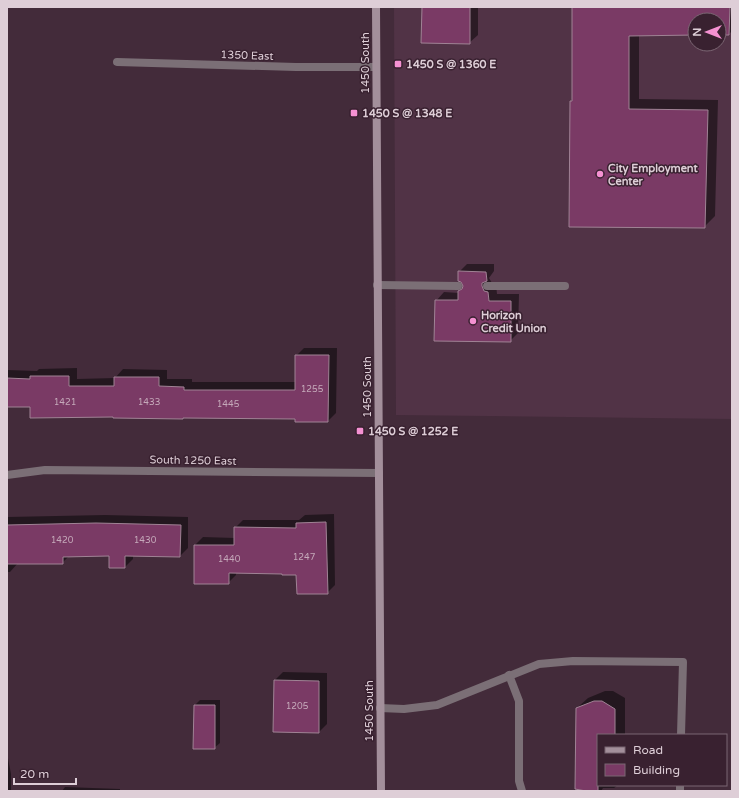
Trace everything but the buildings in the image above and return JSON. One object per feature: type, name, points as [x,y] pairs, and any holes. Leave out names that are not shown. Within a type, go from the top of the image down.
[{"type":"street","name":"1450 South","points":[[376,7],[381,791]]},
{"type":"street","name":"1350 East","points":[[118,62],[296,67],[376,67]]},
{"type":"street","points":[[378,285],[458,286]]},
{"type":"street","points":[[487,286],[565,286]]},
{"type":"street","name":"South 1250 East","points":[[7,475],[45,470],[379,473]]},
{"type":"street","points":[[380,708],[404,709],[437,705],[539,664],[566,662],[683,662],[681,734]]},
{"type":"street","points":[[509,675],[519,701],[519,780],[522,791]]},
{"type":"shaded area","points":[[394,7],[732,7],[732,419],[396,415]]},
{"type":"place","name":"1450 S @ 1360 E","points":[[398,64]]},
{"type":"place","name":"1450 S @ 1348 E","points":[[354,113]]},
{"type":"place","name":"City Employment Center","points":[[600,174]]},
{"type":"place","name":"Horizon Credit Union","points":[[473,321]]},
{"type":"place","name":"1450 S @ 1252 E","points":[[360,431]]}]
